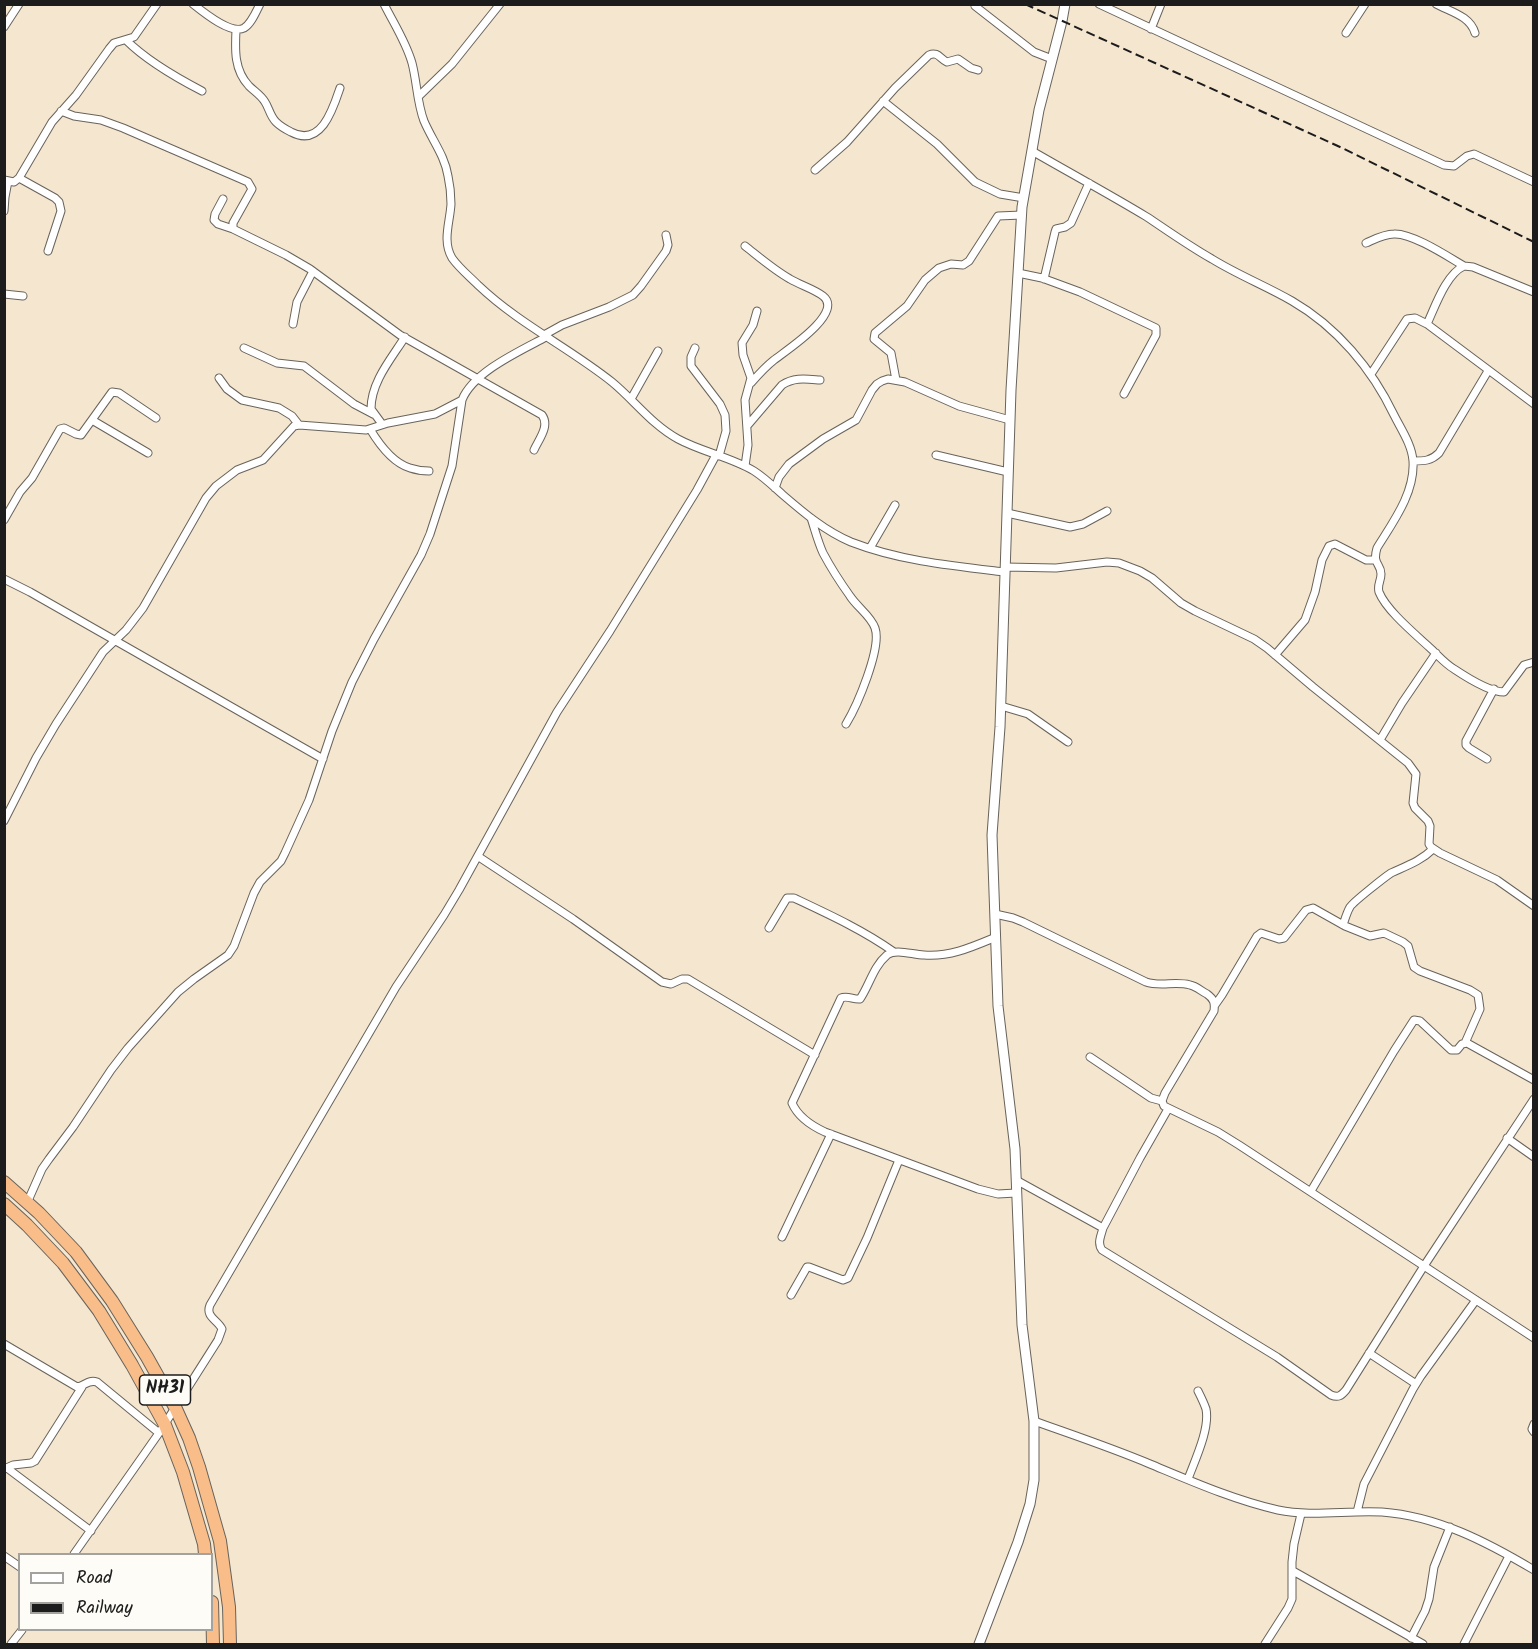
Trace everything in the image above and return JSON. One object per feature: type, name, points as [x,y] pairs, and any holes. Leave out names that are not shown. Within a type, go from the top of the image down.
[{"type":"highway","name":"NH31","points":[[4,1182],[76,1252],[112,1301],[175,1407],[199,1467],[220,1541],[229,1607],[230,1644]]},
{"type":"highway","name":"NH31","points":[[4,1204],[63,1263],[99,1311],[132,1365],[183,1472],[205,1553]]},
{"type":"street","points":[[4,27],[19,4]]},
{"type":"street","points":[[4,212],[6,180],[14,182],[19,178],[52,122],[76,95],[109,49],[114,44],[134,37],[157,4]]},
{"type":"street","points":[[193,4],[224,25],[237,30],[245,28],[260,4]]},
{"type":"street","points":[[384,4],[405,44],[411,60],[425,123],[445,161],[451,203],[447,237],[451,255],[490,297],[510,313],[611,381],[668,433],[756,472],[825,529],[838,536],[894,555],[936,564],[1005,569],[1056,568],[1107,562],[1128,566],[1152,578],[1181,603],[1254,639],[1408,763],[1414,770],[1416,781],[1413,802],[1415,808],[1428,821],[1429,844],[1433,849],[1497,880],[1533,906]]},
{"type":"street","points":[[419,96],[452,64],[500,4]]},
{"type":"street","points":[[980,1644],[1008,1571],[1030,1504],[1034,1480],[1034,1421],[1022,1325],[1015,1149],[998,1006],[992,835],[1001,706],[1010,420],[1022,215],[1039,110],[1065,4]]},
{"type":"street","points":[[1099,4],[1444,165],[1454,166],[1467,156],[1474,154],[1533,182]]},
{"type":"street","points":[[1151,29],[1161,4]]},
{"type":"street","points":[[1346,33],[1365,4]]},
{"type":"street","points":[[1436,4],[1466,19],[1473,26],[1475,33]]},
{"type":"street","points":[[975,6],[1034,52],[1052,59]]},
{"type":"street","points":[[237,30],[235,47],[239,72],[243,80],[263,98],[271,116],[281,127],[301,136],[306,136],[321,128],[333,111],[340,88]]},
{"type":"street","points":[[126,40],[139,52],[202,91]]},
{"type":"street","points":[[815,170],[847,142],[906,77],[932,54],[938,54],[947,62],[958,59],[978,70]]},
{"type":"street","points":[[883,101],[938,144],[975,182],[1000,194],[1024,198]]},
{"type":"street","points":[[61,111],[74,116],[101,120],[123,128],[248,182],[252,189],[233,223],[233,229]]},
{"type":"street","points":[[1032,151],[1146,217],[1212,260],[1309,311],[1353,352],[1371,374],[1413,453],[1412,477],[1405,501],[1377,548],[1375,560],[1381,573],[1378,587],[1380,594],[1397,617],[1454,669],[1494,689],[1502,692],[1507,690],[1521,668],[1527,663],[1532,663]]},
{"type":"street","points":[[19,178],[59,202],[61,211],[48,250]]},
{"type":"street","points":[[1044,279],[1056,229],[1065,227],[1071,222],[1089,183]]},
{"type":"street","points":[[223,199],[215,214],[214,220],[218,224],[286,255],[313,271],[390,328],[545,417],[545,426],[534,450]]},
{"type":"street","points":[[896,380],[891,353],[874,339],[875,333],[907,306],[925,280],[939,268],[946,265],[963,265],[969,261],[999,216],[1022,215]]},
{"type":"street","points":[[1366,243],[1384,236],[1398,234],[1431,247],[1464,266],[1473,267],[1533,292]]},
{"type":"street","points":[[27,1203],[42,1169],[128,1048],[178,992],[221,961],[232,950],[260,882],[281,861],[309,800],[332,731],[352,682],[421,555],[430,534],[452,466],[462,400],[468,388],[477,379],[562,325],[624,301],[633,295],[666,251],[668,245],[666,235]]},
{"type":"street","points":[[745,246],[790,279],[824,296],[827,303],[821,322],[774,360],[751,383]]},
{"type":"street","points":[[1427,324],[1455,271],[1464,266]]},
{"type":"street","points":[[293,324],[297,302],[313,271]]},
{"type":"street","points":[[1018,273],[1044,279],[1080,292],[1155,328],[1156,335],[1125,394]]},
{"type":"street","points":[[4,294],[23,296]]},
{"type":"street","points":[[745,466],[748,445],[745,400],[752,378],[743,355],[742,344],[753,325],[757,310]]},
{"type":"street","points":[[1371,374],[1407,320],[1415,318],[1427,324],[1533,404]]},
{"type":"street","points":[[373,414],[371,402],[377,382],[405,337]]},
{"type":"street","points":[[244,348],[277,363],[304,366],[354,404],[373,414],[382,424]]},
{"type":"street","points":[[75,1553],[162,1429],[221,1334],[220,1324],[208,1310],[210,1305],[391,996],[479,856],[557,712],[610,632],[718,455],[726,431],[725,415],[720,404],[691,366],[691,357],[695,348]]},
{"type":"street","points":[[631,399],[658,351]]},
{"type":"street","points":[[1413,461],[1428,460],[1439,453],[1488,371]]},
{"type":"street","points":[[219,378],[227,389],[242,400],[279,408],[292,416],[299,424]]},
{"type":"street","points":[[775,488],[779,477],[789,464],[856,420],[877,384],[888,379],[904,381],[959,406],[1010,420]]},
{"type":"street","points":[[747,426],[789,380],[820,380]]},
{"type":"street","points":[[4,520],[20,492],[32,478],[60,429],[66,428],[80,435],[109,394],[114,391],[119,393],[156,418]]},
{"type":"street","points":[[4,821],[44,742],[94,664],[132,623],[211,492],[237,470],[263,460],[289,430],[299,424],[370,429],[382,424],[435,414],[462,400]]},
{"type":"street","points":[[92,420],[148,453]]},
{"type":"street","points":[[370,429],[381,446],[402,464],[408,468],[429,471]]},
{"type":"street","points":[[936,455],[1008,472]]},
{"type":"street","points":[[870,548],[895,505]]},
{"type":"street","points":[[1007,513],[1071,527],[1083,524],[1107,511]]},
{"type":"street","points":[[811,518],[823,552],[835,573],[852,599],[874,625],[876,631],[875,649],[864,688],[846,724]]},
{"type":"street","points":[[1275,655],[1305,620],[1315,592],[1319,569],[1329,546],[1335,544],[1366,560],[1375,560]]},
{"type":"street","points":[[4,579],[323,759]]},
{"type":"street","points":[[1380,740],[1436,653]]},
{"type":"street","points":[[1487,759],[1469,748],[1466,741],[1494,689]]},
{"type":"street","points":[[1001,706],[1028,714],[1068,742]]},
{"type":"street","points":[[1343,925],[1354,902],[1383,878],[1422,858],[1433,849]]},
{"type":"street","points":[[479,856],[662,982],[671,984],[688,979],[815,1055]]},
{"type":"street","points":[[769,928],[787,898],[794,898],[831,915],[894,952],[925,955],[950,954],[996,938]]},
{"type":"street","points":[[1162,1101],[1214,1011],[1215,1005],[1259,934],[1284,938],[1310,908],[1370,936],[1384,933],[1403,942],[1410,950],[1414,967],[1478,995],[1480,1009],[1464,1043],[1457,1050],[1451,1050],[1420,1021],[1414,1020],[1311,1191]]},
{"type":"street","points":[[995,914],[1023,922],[1146,982],[1159,985],[1193,985],[1212,997],[1215,1005]]},
{"type":"street","points":[[894,952],[879,964],[860,999],[841,998],[792,1103],[808,1123],[831,1134],[984,1191],[998,1194],[1016,1193]]},
{"type":"street","points":[[1464,1043],[1533,1080]]},
{"type":"street","points":[[1090,1057],[1151,1098],[1162,1101],[1168,1109],[1218,1132],[1533,1338]]},
{"type":"street","points":[[1168,1109],[1103,1227],[1099,1243],[1102,1250],[1277,1357],[1336,1397],[1342,1394],[1533,1099]]},
{"type":"street","points":[[782,1237],[831,1134]]},
{"type":"street","points":[[1507,1138],[1533,1157]]},
{"type":"street","points":[[791,1295],[807,1267],[843,1280],[850,1275],[899,1160]]},
{"type":"street","points":[[1016,1180],[1103,1227]]},
{"type":"street","points":[[1357,1512],[1367,1477],[1416,1384],[1476,1300]]},
{"type":"street","points":[[4,1344],[71,1385],[82,1387]]},
{"type":"street","points":[[1369,1353],[1416,1384]]},
{"type":"street","points":[[91,1531],[6,1469],[13,1465],[34,1461],[82,1387],[92,1380],[162,1429]]},
{"type":"street","points":[[1188,1479],[1207,1420],[1198,1391]]},
{"type":"street","points":[[1034,1421],[1252,1503],[1278,1510],[1301,1514],[1382,1512],[1411,1516],[1450,1527],[1478,1539],[1533,1570]]},
{"type":"street","points":[[1533,1424],[1533,1432]]},
{"type":"street","points":[[1265,1644],[1292,1599],[1294,1544],[1301,1514]]},
{"type":"street","points":[[1412,1638],[1425,1611],[1434,1567],[1450,1527]]},
{"type":"street","points":[[4,1556],[18,1566]]},
{"type":"street","points":[[1464,1644],[1509,1556]]},
{"type":"street","points":[[1293,1571],[1423,1644]]},
{"type":"street","points":[[11,1644],[21,1631]]},
{"type":"railway","points":[[1025,4],[1340,147],[1534,242]]}]
